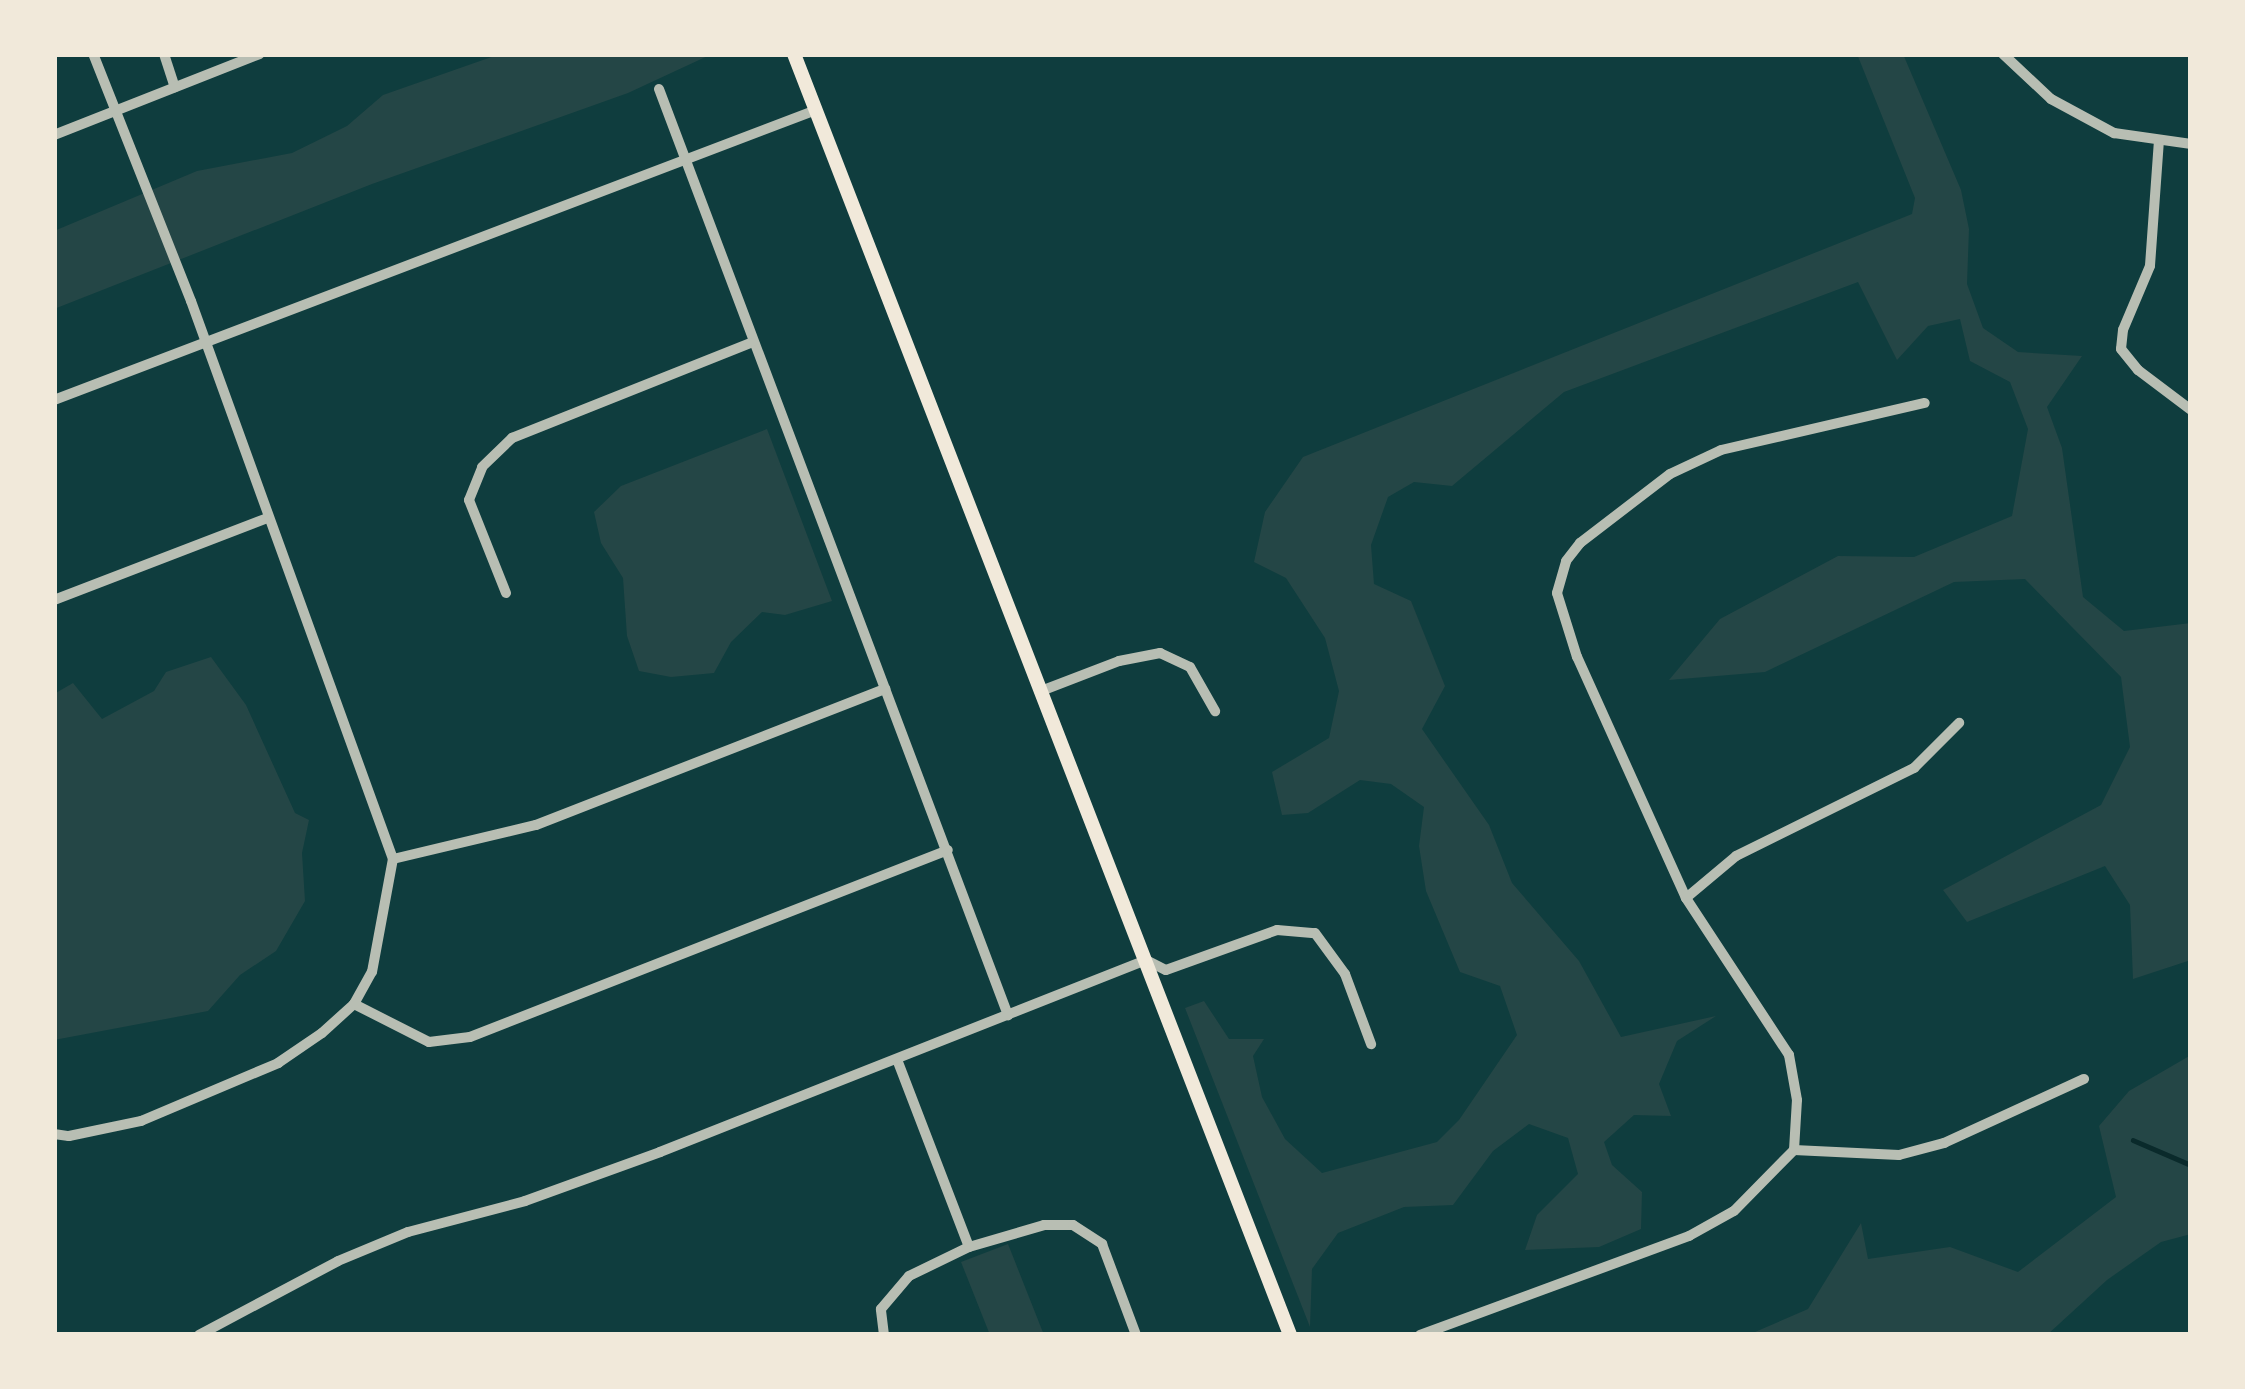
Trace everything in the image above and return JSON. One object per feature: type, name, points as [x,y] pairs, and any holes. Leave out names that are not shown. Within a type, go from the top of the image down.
[{"type":"main road","points":[[794,54],[1291,1335]]},
{"type":"street","points":[[54,1134],[69,1136],[140,1121],[278,1064],[354,1004],[372,972],[393,859],[93,54]]},
{"type":"street","points":[[164,54],[175,87]]},
{"type":"street","points":[[54,135],[260,54]]},
{"type":"street","points":[[2003,54],[2051,99],[2114,133],[2191,144]]},
{"type":"street","points":[[659,89],[1008,1015]]},
{"type":"street","points":[[54,400],[816,110]]},
{"type":"street","points":[[2159,140],[2150,266],[2123,330],[2121,349],[2138,370],[2191,410]]},
{"type":"street","points":[[506,592],[469,500],[482,467],[512,438],[752,343]]},
{"type":"street","points":[[1420,1335],[1689,1236],[1734,1211],[1794,1150],[1797,1100],[1789,1055],[1686,898],[1577,657],[1557,593],[1566,561],[1600,522],[1670,474],[1721,450],[1925,403]]},
{"type":"street","points":[[54,600],[268,518]]},
{"type":"street","points":[[1041,691],[1119,661],[1160,653],[1190,667],[1215,711]]},
{"type":"street","points":[[393,859],[536,825],[885,689]]},
{"type":"street","points":[[1686,898],[1736,856],[1914,768],[1959,723]]},
{"type":"street","points":[[354,1004],[429,1042],[470,1037],[948,850]]},
{"type":"street","points":[[199,1335],[338,1261],[408,1232],[525,1201],[898,1062],[1145,960],[1166,970],[1277,930],[1315,933],[1345,974],[1371,1044]]},
{"type":"street","points":[[898,1062],[969,1247]]},
{"type":"street","points":[[1794,1150],[1899,1155],[1944,1143],[2084,1078]]},
{"type":"street","points":[[884,1335],[881,1309],[909,1276],[969,1247],[1044,1225],[1073,1225],[1102,1244],[1136,1335]]},
{"type":"shaded area","points":[[500,54],[712,54],[628,93],[372,184],[54,309],[54,231],[197,171],[292,153],[347,126],[383,95]]},
{"type":"shaded area","points":[[1857,54],[1903,54],[1961,190],[1969,229],[1967,284],[1983,328],[2018,352],[2082,356],[2047,407],[2062,448],[2083,597],[2124,631],[2191,623],[2191,960],[2133,979],[2130,905],[2105,866],[1967,922],[1943,890],[2101,805],[2130,747],[2121,677],[2025,579],[1954,582],[1765,672],[1669,680],[1720,619],[1838,556],[1914,557],[2012,516],[2028,429],[2010,382],[1970,361],[1960,319],[1928,326],[1897,360],[1858,282],[1564,392],[1452,486],[1414,482],[1388,497],[1371,545],[1374,584],[1411,601],[1445,686],[1422,729],[1489,825],[1512,883],[1579,961],[1621,1037],[1716,1016],[1677,1041],[1659,1084],[1671,1116],[1634,1115],[1604,1142],[1612,1165],[1642,1192],[1641,1229],[1599,1247],[1525,1250],[1537,1215],[1578,1174],[1568,1138],[1529,1124],[1493,1151],[1453,1205],[1404,1207],[1338,1233],[1312,1269],[1310,1327],[1185,1008],[1204,1001],[1229,1039],[1264,1039],[1253,1056],[1262,1097],[1285,1139],[1322,1173],[1437,1142],[1459,1120],[1517,1035],[1500,986],[1460,972],[1426,891],[1419,846],[1424,807],[1391,784],[1360,780],[1308,813],[1282,815],[1272,772],[1329,738],[1339,691],[1325,638],[1286,578],[1254,562],[1265,512],[1303,457],[1912,214],[1915,198]]},
{"type":"shaded area","points":[[767,429],[832,601],[785,615],[762,612],[731,642],[714,673],[671,677],[639,671],[627,636],[623,578],[601,543],[594,512],[621,486]]},
{"type":"shaded area","points":[[211,657],[246,705],[295,813],[309,820],[302,853],[305,901],[276,951],[240,975],[208,1011],[54,1040],[54,694],[73,683],[102,719],[154,691],[166,672]]},
{"type":"shaded area","points":[[2191,1055],[2191,1234],[2161,1242],[2107,1280],[2047,1335],[1748,1335],[1808,1309],[1861,1223],[1868,1259],[1950,1247],[2018,1272],[2116,1197],[2099,1126],[2129,1091]]},
{"type":"shaded area","points":[[1008,1244],[1044,1335],[990,1335],[961,1262]]},
{"type":"waterway","points":[[2133,1140],[2191,1165]]}]
